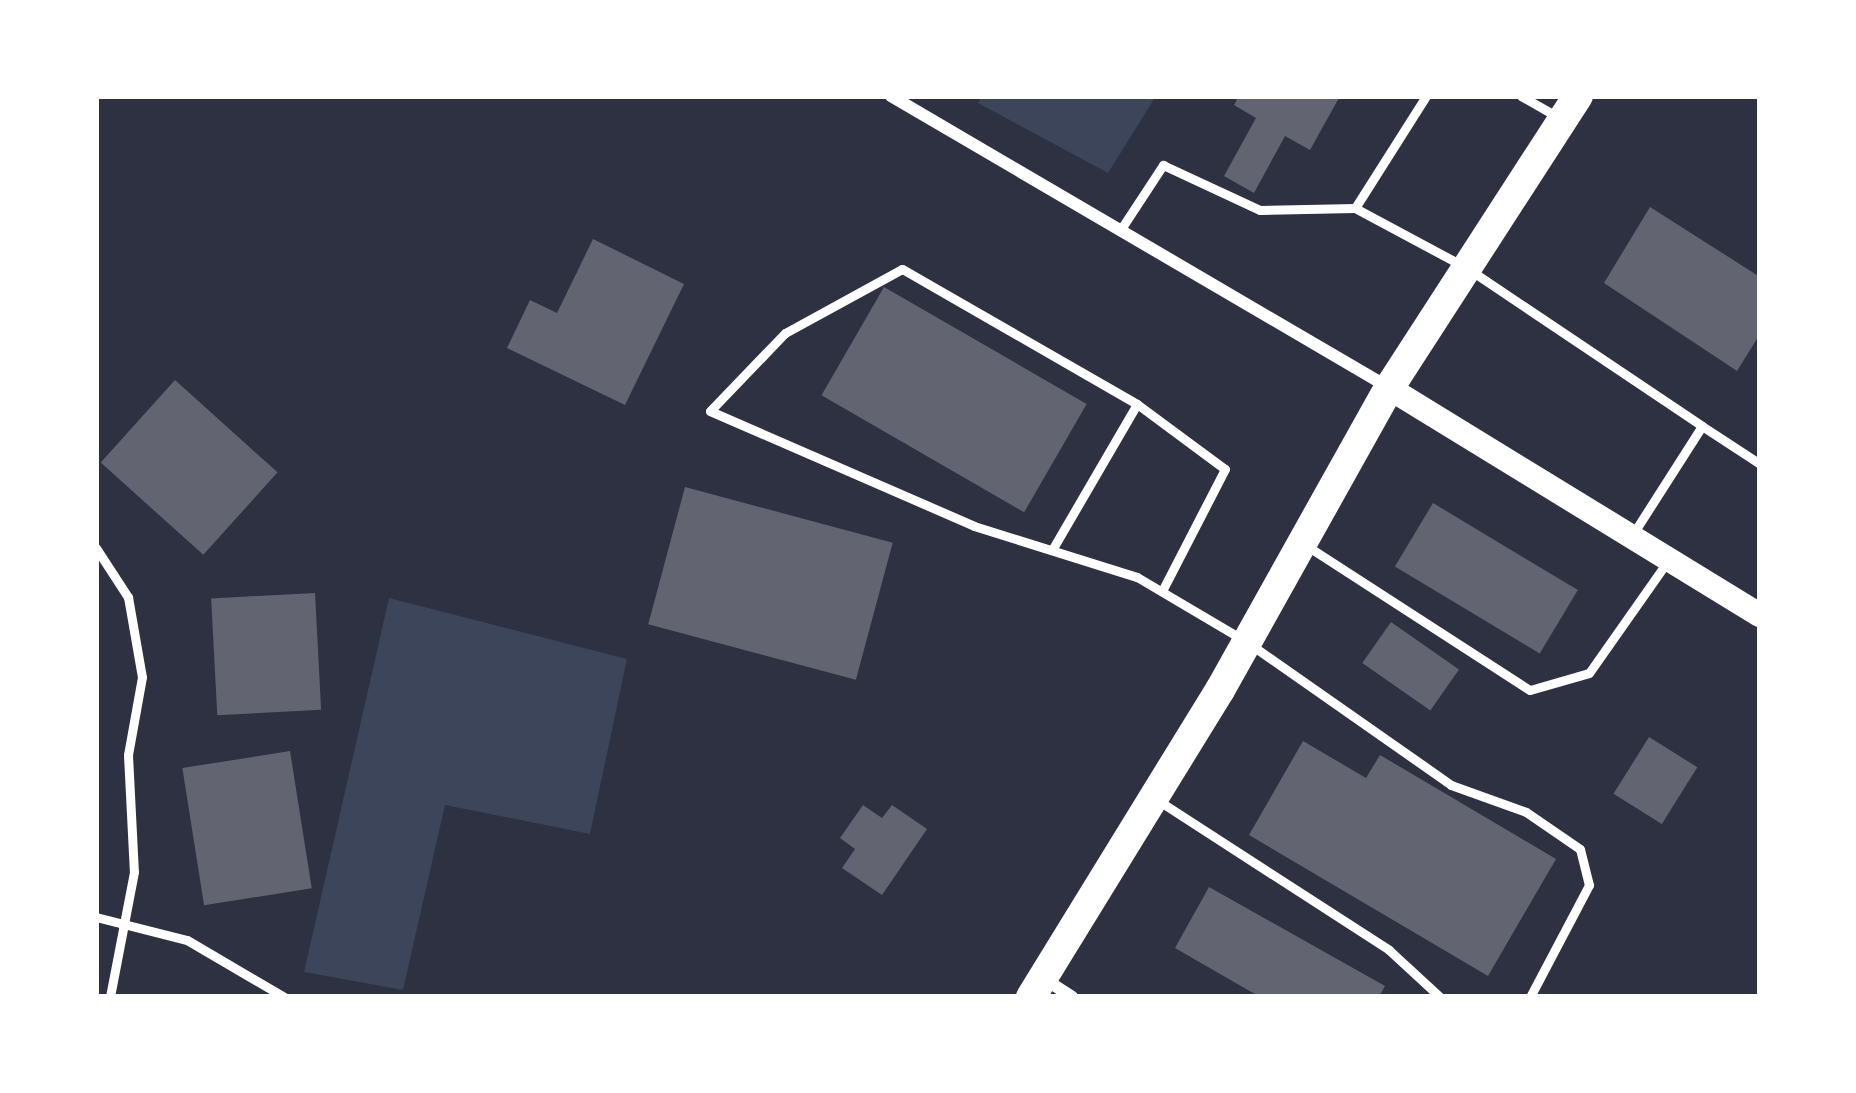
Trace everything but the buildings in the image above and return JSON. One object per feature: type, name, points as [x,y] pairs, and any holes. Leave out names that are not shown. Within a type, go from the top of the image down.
[{"type":"main road","points":[[1038,988],[1247,642],[1389,388],[1570,108]]},
{"type":"main road","points":[[1389,388],[1760,615]]},
{"type":"street","points":[[891,96],[1389,388]]},
{"type":"street","points":[[1038,988],[1072,997]]},
{"type":"lane","points":[[1355,208],[1426,96]]},
{"type":"lane","points":[[1521,96],[1570,108]]},
{"type":"lane","points":[[1121,229],[1163,165],[1260,210],[1355,208],[1467,268],[1760,464]]},
{"type":"lane","points":[[1162,591],[1225,469],[1137,404],[902,269],[785,332],[710,411],[974,526],[1137,577],[1247,642],[1451,785],[1526,812],[1580,849],[1588,885],[1530,997]]},
{"type":"lane","points":[[1052,550],[1137,404]]},
{"type":"lane","points":[[1631,536],[1702,426]]},
{"type":"lane","points":[[1302,543],[1530,690],[1589,673],[1670,558]]},
{"type":"lane","points":[[96,548],[128,598],[142,677],[128,755],[134,872],[110,997]]},
{"type":"lane","points":[[1154,798],[1389,950],[1440,997]]},
{"type":"lane","points":[[96,917],[187,940],[284,997]]},
{"type":"shaded area","points":[[982,96],[1156,96],[1108,173],[978,103]]},
{"type":"shaded area","points":[[389,598],[627,659],[590,834],[445,805],[403,990],[304,972]]}]
